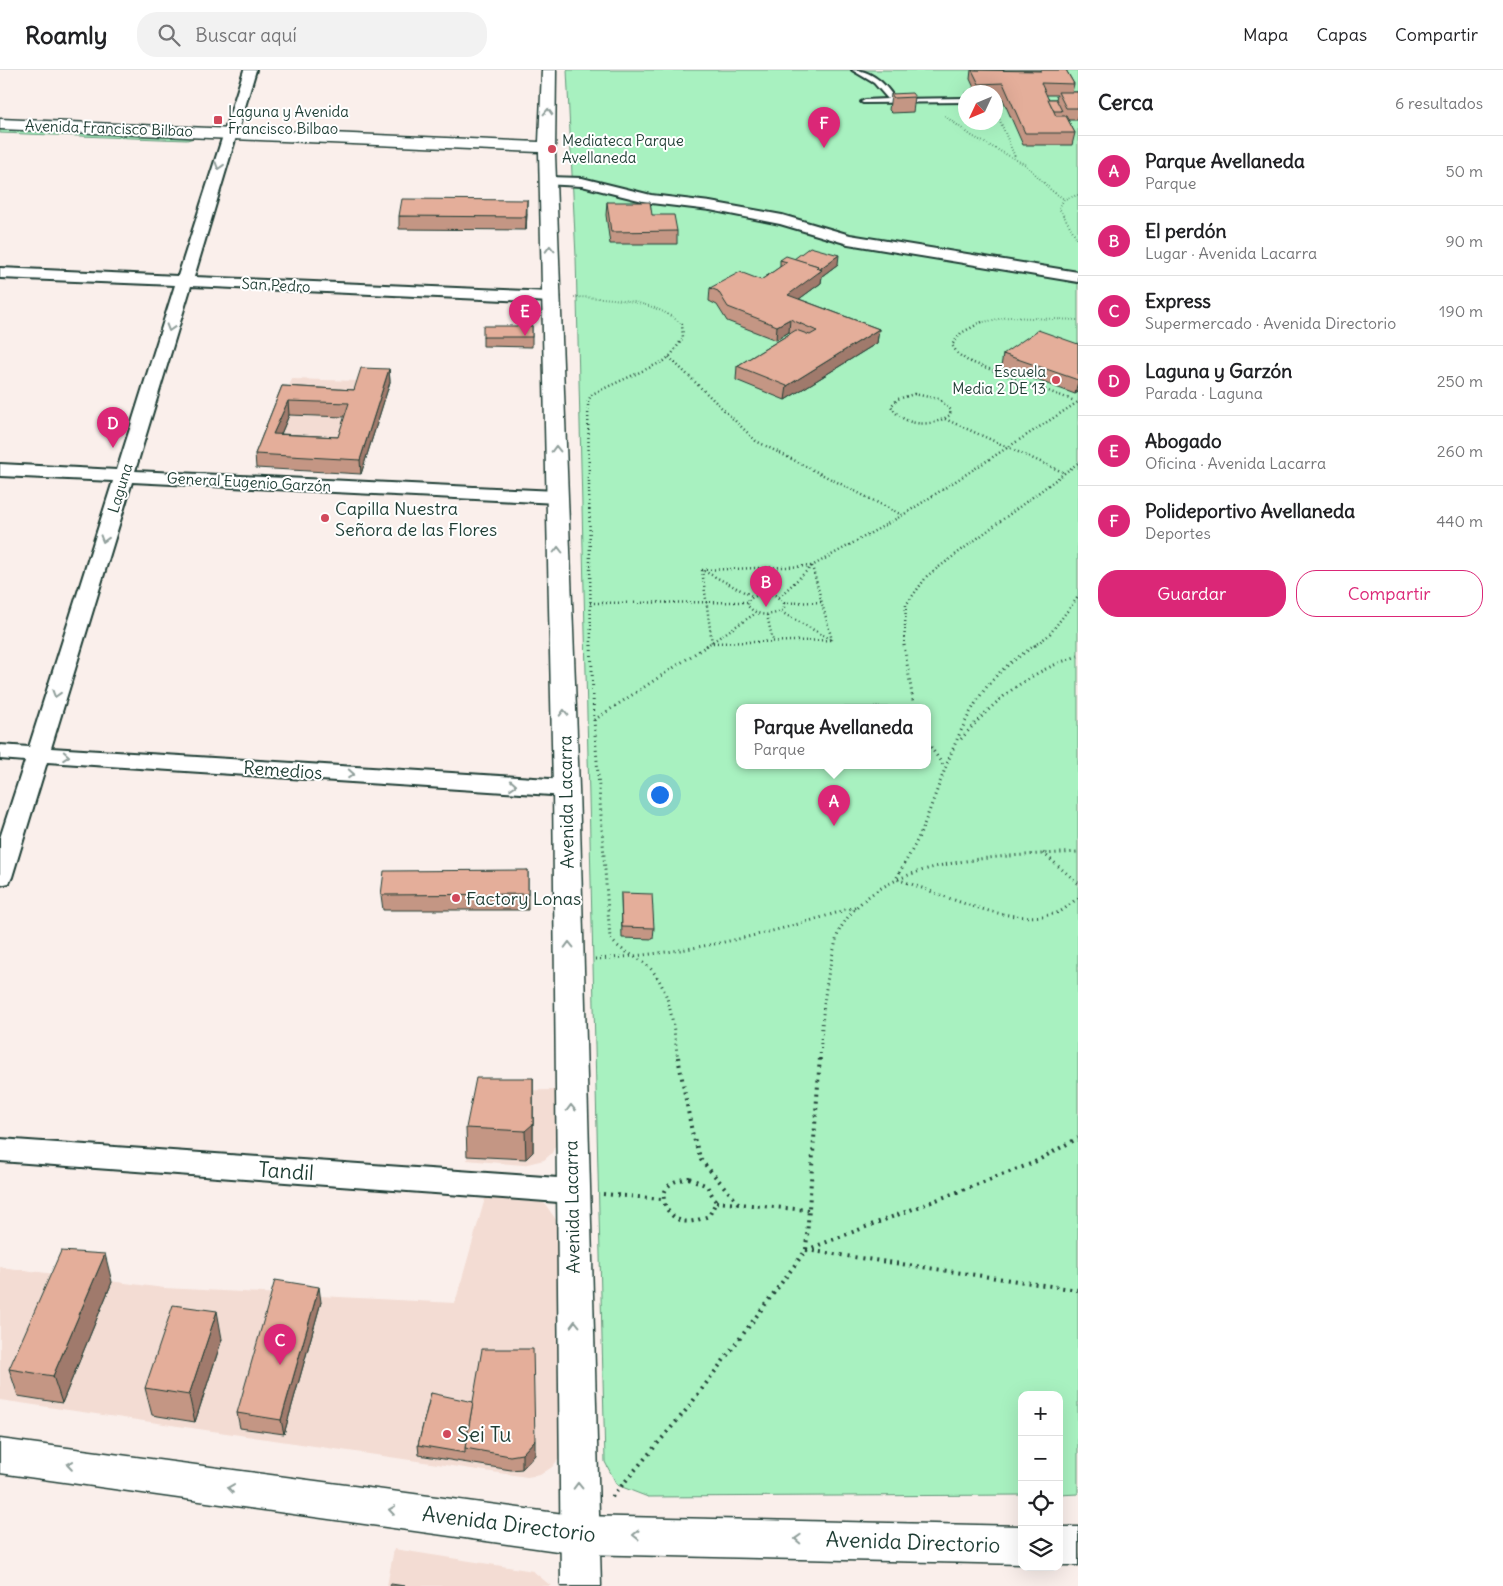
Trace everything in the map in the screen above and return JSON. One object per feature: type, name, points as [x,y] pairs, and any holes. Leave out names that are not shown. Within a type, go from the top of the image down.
[{"type":"street","name":"Laguna","points":[[0,878],[250,70]]},
{"type":"street","name":"Avenida Lacarra","points":[[550,70],[547,150],[565,743],[572,1191],[581,1586]]},
{"type":"street","name":"Avenida Francisco Bilbao","points":[[0,124],[228,139]]},
{"type":"street","name":"Avenida Francisco Bilbao","points":[[0,136],[228,139],[547,150]]},
{"type":"street","points":[[548,181],[582,182],[651,199],[710,206],[782,220],[848,239],[1078,277]]},
{"type":"street","name":"San Pedro","points":[[0,273],[552,297]]},
{"type":"street","name":"General Eugenio Garzón","points":[[0,470],[557,497]]},
{"type":"street","name":"Remedios","points":[[0,752],[566,788]]},
{"type":"street","name":"Tandil","points":[[0,1150],[572,1191]]},
{"type":"street","name":"Avenida Directorio","points":[[0,1456],[579,1535],[1018,1545]]},
{"type":"street","points":[[1063,1546],[1078,1546]]},
{"type":"lane","points":[[855,70],[879,83],[887,91],[892,101]]},
{"type":"lane","points":[[865,102],[958,100]]},
{"type":"path","points":[[915,101],[948,118],[972,136],[1015,158],[1036,173],[1052,191],[1064,199]]},
{"type":"path","points":[[1003,128],[1015,158]]},
{"type":"path","points":[[1078,195],[1064,199],[1059,208],[1078,240]]},
{"type":"path","points":[[552,297],[619,299],[658,307],[672,315],[681,325],[684,335],[679,346],[669,356],[592,394],[588,401],[590,603],[594,720],[610,938],[616,946],[649,967],[666,992],[692,1132],[701,1160],[739,1204]]},
{"type":"path","points":[[1077,401],[968,361],[958,354],[952,345],[956,336],[967,327],[985,321],[1008,317],[1078,320]]},
{"type":"path","points":[[669,356],[756,441],[903,515]]},
{"type":"path","points":[[945,419],[951,410],[948,405],[934,397],[905,396],[898,398],[892,406],[897,415],[912,422],[930,423],[945,419],[1065,473]]},
{"type":"path","points":[[779,597],[812,566],[903,515],[1077,401]]},
{"type":"path","points":[[913,704],[904,650],[906,605],[927,576],[1078,463]]},
{"type":"path","points":[[702,570],[812,566]]},
{"type":"path","points":[[812,566],[832,640]]},
{"type":"path","points":[[759,568],[763,593]]},
{"type":"path","points":[[702,570],[752,596]]},
{"type":"path","points":[[702,570],[712,643]]},
{"type":"path","points":[[561,603],[707,604],[747,602],[752,596],[763,593],[779,597],[784,603],[784,609],[781,612]]},
{"type":"path","points":[[896,879],[920,834],[946,769],[974,708],[989,684],[1007,665],[1049,635],[1078,597]]},
{"type":"path","points":[[747,602],[749,608],[756,613],[767,615],[781,612],[832,640]]},
{"type":"path","points":[[784,603],[822,602]]},
{"type":"path","points":[[565,743],[594,720],[756,613]]},
{"type":"path","points":[[767,615],[773,642]]},
{"type":"path","points":[[712,643],[832,640]]},
{"type":"path","points":[[958,744],[990,706],[1012,686],[1057,662],[1078,656]]},
{"type":"path","points":[[931,747],[946,769]]},
{"type":"path","points":[[569,960],[635,958],[711,946],[830,916],[858,906],[896,879],[973,859],[1078,852]]},
{"type":"path","points":[[1043,853],[1078,883]]},
{"type":"path","points":[[896,879],[920,885],[1000,914],[1025,917],[1049,914],[1067,908],[1078,898]]},
{"type":"path","points":[[806,1250],[825,986],[839,932],[858,906]]},
{"type":"path","points":[[579,1535],[688,1408],[806,1250],[1033,1163],[1078,1138]]},
{"type":"path","points":[[689,1178],[698,1180],[711,1188],[716,1202],[714,1210],[702,1220],[684,1222],[668,1213],[662,1199],[663,1192],[673,1182],[689,1178]]},
{"type":"path","points":[[572,1191],[662,1199]]},
{"type":"path","points":[[716,1202],[808,1210]]},
{"type":"path","points":[[806,1250],[1078,1290]]},
{"type":"shaded area","points":[[292,379],[390,382],[361,474],[256,468]]},
{"type":"shaded area","points":[[555,1090],[556,1144],[552,1153],[544,1160],[523,1165],[467,1160],[478,1091]]},
{"type":"shaded area","points":[[486,1195],[533,1197],[545,1204],[559,1224],[564,1453],[552,1467],[540,1475],[527,1477],[0,1400],[0,1267],[164,1288],[455,1303]]},
{"type":"shaded area","points":[[394,1549],[533,1571],[551,1586],[387,1586]]},
{"type":"green space","points":[[567,70],[1078,70],[1078,1494],[1063,1495],[1063,1391],[1018,1391],[1018,1495],[648,1497],[617,1485],[605,1462],[576,257]]},
{"type":"green space","points":[[0,127],[198,137],[187,140],[0,133]]},
{"type":"building","points":[[972,70],[1066,70],[1074,84],[1041,83],[1056,116],[1066,116],[1075,133],[1025,133],[1003,83],[979,84]]},
{"type":"building","points":[[1058,92],[1078,92],[1078,108],[1066,108]]},
{"type":"building","points":[[912,93],[915,97],[894,98],[891,94]]},
{"type":"building","points":[[1048,99],[1056,99],[1062,111],[1054,111]]},
{"type":"building","points":[[402,199],[527,200],[526,217],[399,216]]},
{"type":"building","points":[[607,202],[650,202],[652,215],[674,215],[677,231],[611,232]]},
{"type":"building","points":[[810,247],[839,255],[821,268],[794,259]]},
{"type":"building","points":[[786,256],[818,266],[816,268],[822,270],[788,295],[879,329],[787,386],[737,366],[796,330],[810,335],[817,331],[790,319],[777,326],[728,307],[718,291],[710,288],[740,272],[761,280],[787,262],[780,260]]},
{"type":"building","points":[[483,326],[532,326],[532,337],[483,337]]},
{"type":"building","points":[[1038,330],[1078,344],[1078,380],[1003,354]]},
{"type":"building","points":[[361,368],[389,369],[360,460],[255,454],[282,386],[354,390]],"holes":[[[288,401],[349,403],[338,437],[273,434]]]},
{"type":"building","points":[[528,870],[528,894],[381,895],[384,871]]},
{"type":"building","points":[[621,893],[652,894],[654,928],[622,927]]},
{"type":"building","points":[[476,1078],[533,1078],[533,1124],[525,1131],[466,1128]]},
{"type":"building","points":[[61,1251],[105,1254],[53,1376],[9,1369]]},
{"type":"building","points":[[275,1280],[319,1287],[281,1420],[237,1413]]},
{"type":"building","points":[[173,1305],[217,1311],[189,1395],[145,1388]]},
{"type":"building","points":[[482,1349],[533,1349],[535,1440],[522,1454],[510,1456],[465,1448]]},
{"type":"building","name":"Sei Tu","points":[[431,1393],[473,1402],[465,1453],[418,1445]]},
{"type":"place","name":"Laguna y Avenida Francisco Bilbao","points":[[218,120]]},
{"type":"place","name":"Polideportivo Avellaneda","points":[[824,148]]},
{"type":"place","name":"Mediateca Parque Avellaneda","points":[[552,149]]},
{"type":"place","name":"Abogado","points":[[525,336]]},
{"type":"place","name":"Escuela Media 2 DE 13","points":[[1056,380]]},
{"type":"place","name":"Laguna y Garzón","points":[[113,448]]},
{"type":"place","name":"Capilla Nuestra Señora de las Flores","points":[[325,518]]},
{"type":"place","name":"El perdón","points":[[766,607]]},
{"type":"place","name":"Parque Avellaneda","points":[[834,826]]},
{"type":"place","name":"Factory Lonas","points":[[456,898]]},
{"type":"place","name":"Express","points":[[280,1365]]},
{"type":"place","name":"Sei Tu","points":[[447,1434]]}]
